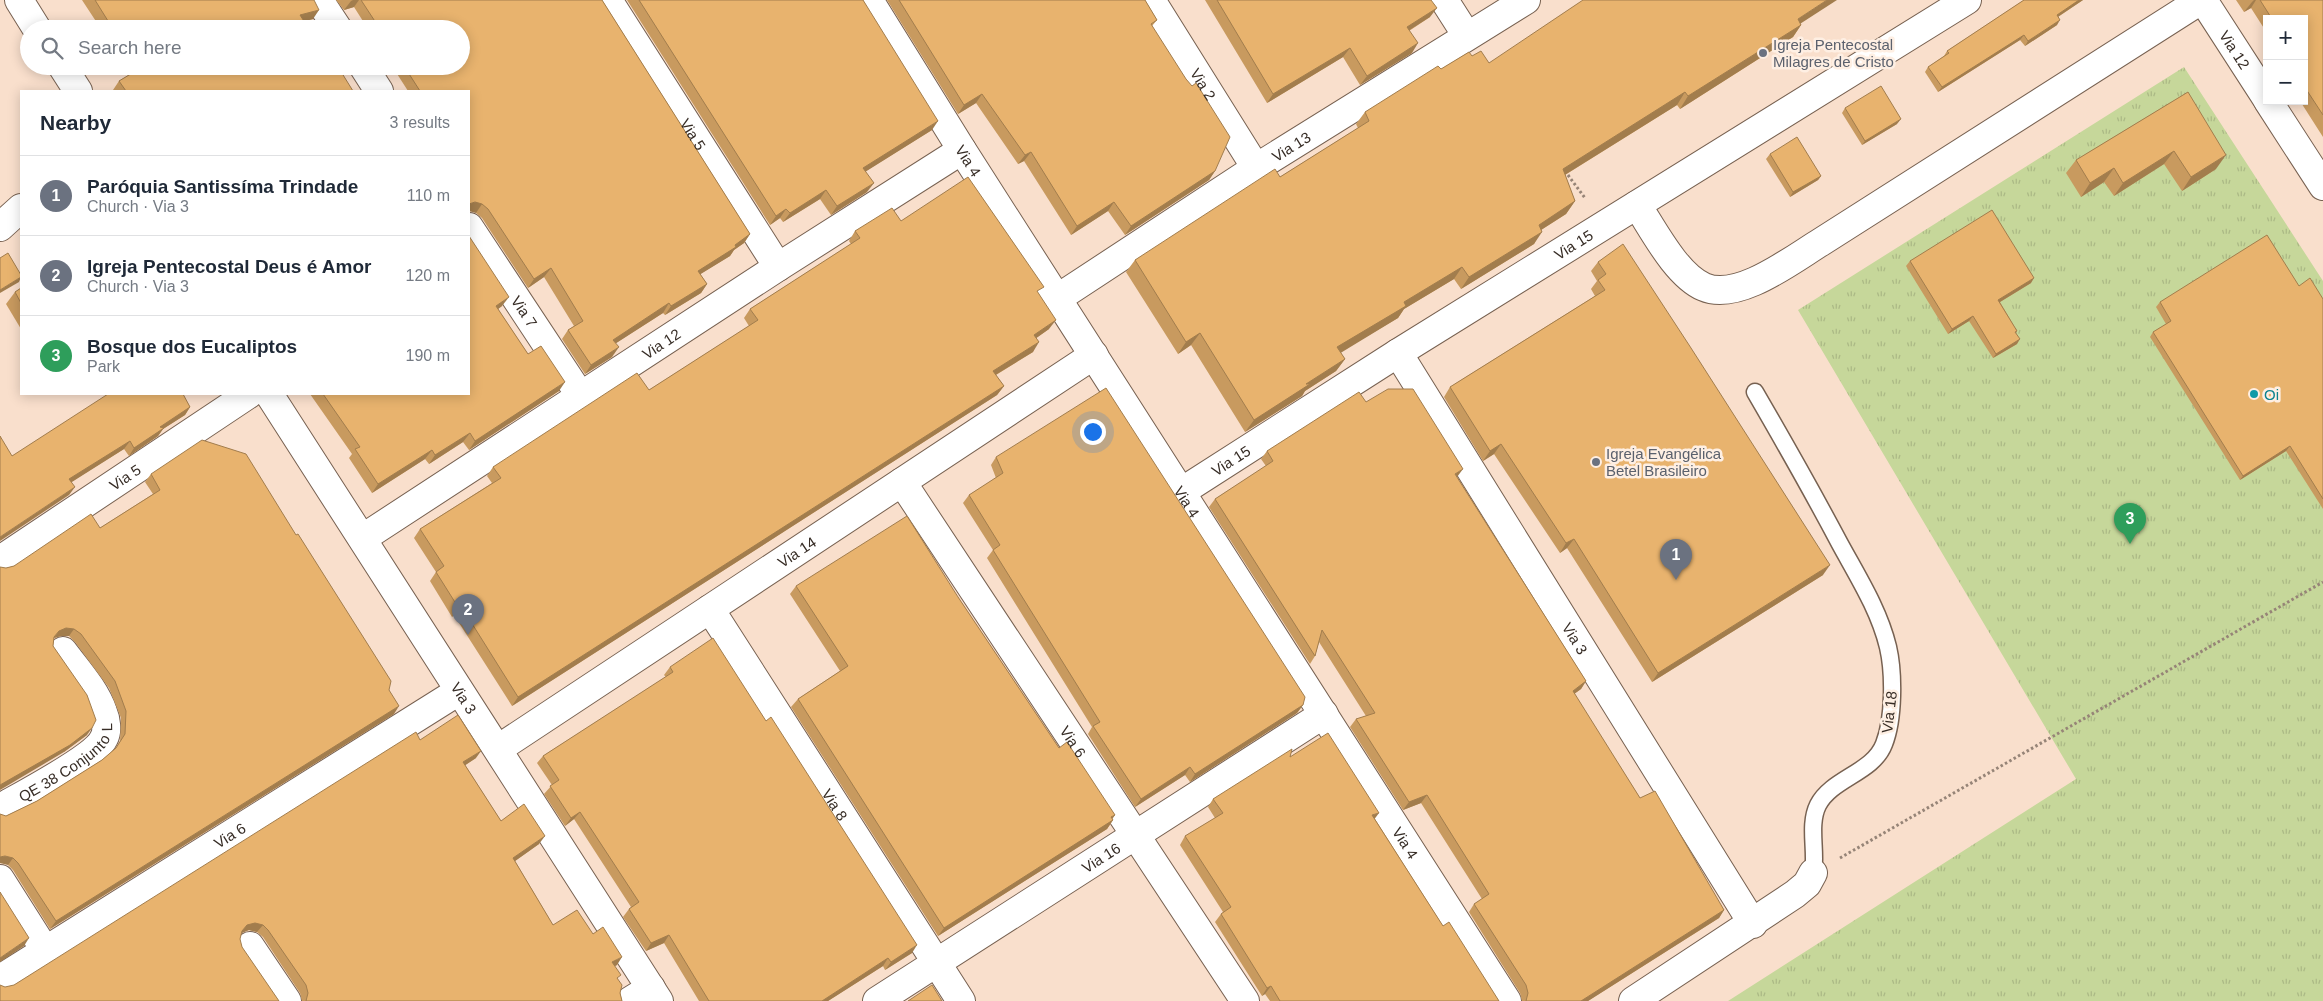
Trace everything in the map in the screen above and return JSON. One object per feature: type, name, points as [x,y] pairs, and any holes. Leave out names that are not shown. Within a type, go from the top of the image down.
[{"type":"street","points":[[19,0],[32,20]]},
{"type":"street","points":[[319,0],[332,20]]},
{"type":"street","name":"Via 5","points":[[608,0],[778,267]]},
{"type":"street","name":"Via 4","points":[[869,0],[962,150],[1507,1001]]},
{"type":"street","name":"Via 2","points":[[1151,0],[1256,168]]},
{"type":"street","points":[[1444,0],[1466,36]]},
{"type":"street","name":"Via 13","points":[[1058,298],[1256,168],[1526,0]]},
{"type":"street","name":"Via 15","points":[[1181,492],[1398,353],[1967,0]]},
{"type":"street","points":[[1637,204],[1674,260],[1688,275],[1704,287],[1722,290],[1743,286],[1776,270],[1821,242],[2202,0]]},
{"type":"street","name":"Via 12","points":[[2202,0],[2263,92]]},
{"type":"street","points":[[68,75],[77,90]]},
{"type":"street","points":[[368,75],[378,90]]},
{"type":"street","name":"Via 12","points":[[2271,105],[2323,186]]},
{"type":"street","name":"Via 12","points":[[363,538],[580,395],[962,150]]},
{"type":"street","points":[[0,227],[20,209]]},
{"type":"street","name":"Via 7","points":[[470,229],[580,395]]},
{"type":"street","name":"Via 3","points":[[1398,353],[1753,924]]},
{"type":"street","name":"Via 14","points":[[498,749],[1094,355]]},
{"type":"street","name":"Via 5","points":[[0,560],[248,395]]},
{"type":"street","name":"Via 3","points":[[270,395],[363,538],[459,692],[498,749],[647,997]]},
{"type":"street","name":"Via 6","points":[[902,482],[1245,1001]]},
{"type":"street","name":"Via 8","points":[[710,609],[961,1001]]},
{"type":"street","name":"QE 38 Conjunto L","points":[[0,808],[80,760],[96,749],[104,738],[106,727],[103,712],[93,692],[63,651]]},
{"type":"street","name":"Via 6","points":[[0,979],[459,692]]},
{"type":"street","name":"Via 16","points":[[877,1001],[1324,714]]},
{"type":"street","points":[[1633,1001],[1753,924],[1807,884],[1813,873]]},
{"type":"street","points":[[0,879],[45,950]]},
{"type":"street","points":[[250,946],[287,1001]]},
{"type":"lane","name":"Via 18","points":[[1755,392],[1861,582],[1879,618],[1888,646],[1892,668],[1892,692],[1884,745],[1879,754],[1833,788],[1818,806],[1815,816],[1813,873]]},
{"type":"path","points":[[1565,170],[1605,225]]},
{"type":"path","points":[[1813,873],[2323,582]]},
{"type":"green space","points":[[2184,67],[2323,281],[2323,1001],[1728,1001],[2076,779],[1798,310]]},
{"type":"building","points":[[95,0],[314,0],[319,10],[300,15],[303,20],[107,20]]},
{"type":"building","points":[[361,0],[602,0],[750,234],[735,245],[736,247],[698,271],[707,284],[671,306],[669,303],[613,340],[619,347],[591,365],[568,330],[583,321],[551,268],[534,279],[488,209],[482,204],[475,202],[470,204],[470,90],[419,90],[410,75],[470,75],[470,20],[374,20]]},
{"type":"building","points":[[639,0],[863,0],[938,121],[863,168],[874,183],[837,206],[826,190],[790,213],[786,209],[776,216]]},
{"type":"building","points":[[899,0],[1145,0],[1157,20],[1151,24],[1186,79],[1192,86],[1196,83],[1230,137],[1215,171],[1131,226],[1114,202],[1077,226],[1031,152],[1025,155],[982,94],[964,105]]},
{"type":"building","points":[[1217,0],[1431,0],[1437,8],[1407,27],[1418,43],[1367,76],[1350,48],[1273,94]]},
{"type":"building","points":[[1583,0],[1827,0],[1798,19],[1801,25],[1688,96],[1685,92],[1563,169],[1575,201],[1539,225],[1542,232],[1469,277],[1462,267],[1404,302],[1406,306],[1337,347],[1345,359],[1254,420],[1200,333],[1186,342],[1135,260],[1275,169],[1280,177],[1369,121],[1365,112],[1438,66],[1441,69],[1469,52],[1472,56],[1481,51],[1489,63]]},
{"type":"building","points":[[2024,0],[2079,0],[2057,15],[2060,20],[2028,41],[2024,35],[1942,87],[1928,67],[1949,53],[1947,51]]},
{"type":"building","points":[[2260,0],[2323,0],[2323,115],[2308,92],[2308,15],[2269,15]]},
{"type":"building","points":[[129,75],[343,75],[352,90],[125,90],[119,81]]},
{"type":"building","points":[[1881,86],[1901,119],[1865,141],[1845,108]]},
{"type":"building","points":[[2188,92],[2226,155],[2191,177],[2174,151],[2123,183],[2114,168],[2090,183],[2076,160]]},
{"type":"building","points":[[1797,137],[1821,176],[1793,192],[1770,154]]},
{"type":"building","points":[[968,177],[1044,287],[1037,291],[1056,320],[1034,335],[1039,342],[993,371],[1004,386],[518,697],[461,606],[458,607],[436,572],[444,566],[420,529],[501,478],[493,467],[637,373],[649,390],[758,320],[750,309],[860,238],[855,231],[892,208],[901,221]]},
{"type":"building","points":[[1992,210],[2034,278],[1998,300],[2020,339],[1996,354],[1973,316],[1952,329],[1910,261]]},
{"type":"building","name":"Oi","points":[[2267,235],[2299,286],[2310,278],[2323,299],[2323,499],[2290,446],[2243,476],[2153,332],[2171,321],[2160,302]]},
{"type":"building","points":[[470,238],[509,297],[496,306],[528,354],[541,346],[565,382],[475,441],[470,433],[435,455],[432,450],[378,484],[355,449],[360,447],[324,395],[470,395]]},
{"type":"building","points":[[1623,244],[1830,565],[1658,673],[1574,539],[1566,543],[1501,444],[1490,451],[1450,387],[1605,290],[1598,280],[1606,274],[1598,262]]},
{"type":"building","points":[[8,253],[20,273],[20,278],[0,290],[0,258]]},
{"type":"building","points":[[20,289],[20,301],[15,292]]},
{"type":"building","points":[[1106,388],[1305,697],[1303,705],[1195,774],[1190,767],[1141,799],[1093,726],[1100,722],[993,550],[1000,545],[969,495],[1003,473],[996,457]]},
{"type":"building","points":[[1388,389],[1413,389],[1463,469],[1455,474],[1586,681],[1573,691],[1640,798],[1655,791],[1724,910],[1581,1001],[1526,1001],[1528,993],[1526,985],[1474,904],[1489,894],[1427,795],[1409,802],[1356,719],[1375,713],[1322,630],[1315,656],[1215,499],[1273,461],[1267,451],[1359,392],[1366,402]]},
{"type":"building","points":[[106,395],[184,395],[190,407],[160,427],[164,428],[134,448],[130,441],[69,479],[75,487],[0,537],[0,436],[12,456]]},
{"type":"building","points":[[202,440],[246,454],[391,681],[389,690],[399,706],[56,921],[18,863],[13,858],[0,857],[0,814],[6,816],[37,801],[102,760],[116,748],[125,734],[126,711],[115,681],[81,634],[74,629],[66,628],[59,631],[54,637],[53,646],[87,695],[96,720],[92,728],[70,745],[0,785],[0,567],[14,566],[91,514],[100,528],[160,490],[151,474]]},
{"type":"building","points":[[907,516],[958,597],[1059,748],[1067,742],[1115,815],[1111,817],[1113,820],[944,928],[798,699],[848,666],[796,586]]},
{"type":"building","points":[[713,638],[766,721],[771,717],[917,945],[891,962],[888,958],[822,1001],[709,1001],[669,935],[651,943],[629,909],[639,902],[580,812],[571,818],[550,786],[559,780],[543,756],[673,672],[670,667]]},
{"type":"building","points":[[458,715],[481,751],[463,762],[501,821],[524,804],[545,836],[513,858],[553,925],[577,910],[593,934],[603,927],[622,957],[612,962],[621,975],[617,978],[622,985],[620,993],[622,1001],[306,1001],[308,993],[306,985],[268,930],[263,925],[255,923],[247,925],[242,931],[240,939],[242,947],[279,1001],[0,1001],[0,985],[5,987],[14,985],[416,732],[420,740]]},
{"type":"building","points":[[1328,733],[1379,813],[1372,815],[1443,926],[1449,922],[1499,1001],[1280,1001],[1271,986],[1267,988],[1221,914],[1231,907],[1185,836],[1223,813],[1213,799],[1292,749],[1290,757]]},
{"type":"building","points":[[0,892],[29,938],[0,958]]},
{"type":"building","points":[[932,985],[942,1001],[908,1001]]},
{"type":"place","name":"Igreja Pentecostal Milagres de Cristo","points":[[1763,53]]},
{"type":"place","name":"Oi","points":[[2254,394]]},
{"type":"place","name":"Igreja Evangélica Betel Brasileiro","points":[[1596,462]]},
{"type":"place","name":"Bosque dos Eucaliptos","points":[[2130,544]]},
{"type":"place","name":"Paróquia Santissíma Trindade","points":[[1676,580]]},
{"type":"place","name":"Igreja Pentecostal Deus é Amor","points":[[468,635]]}]
